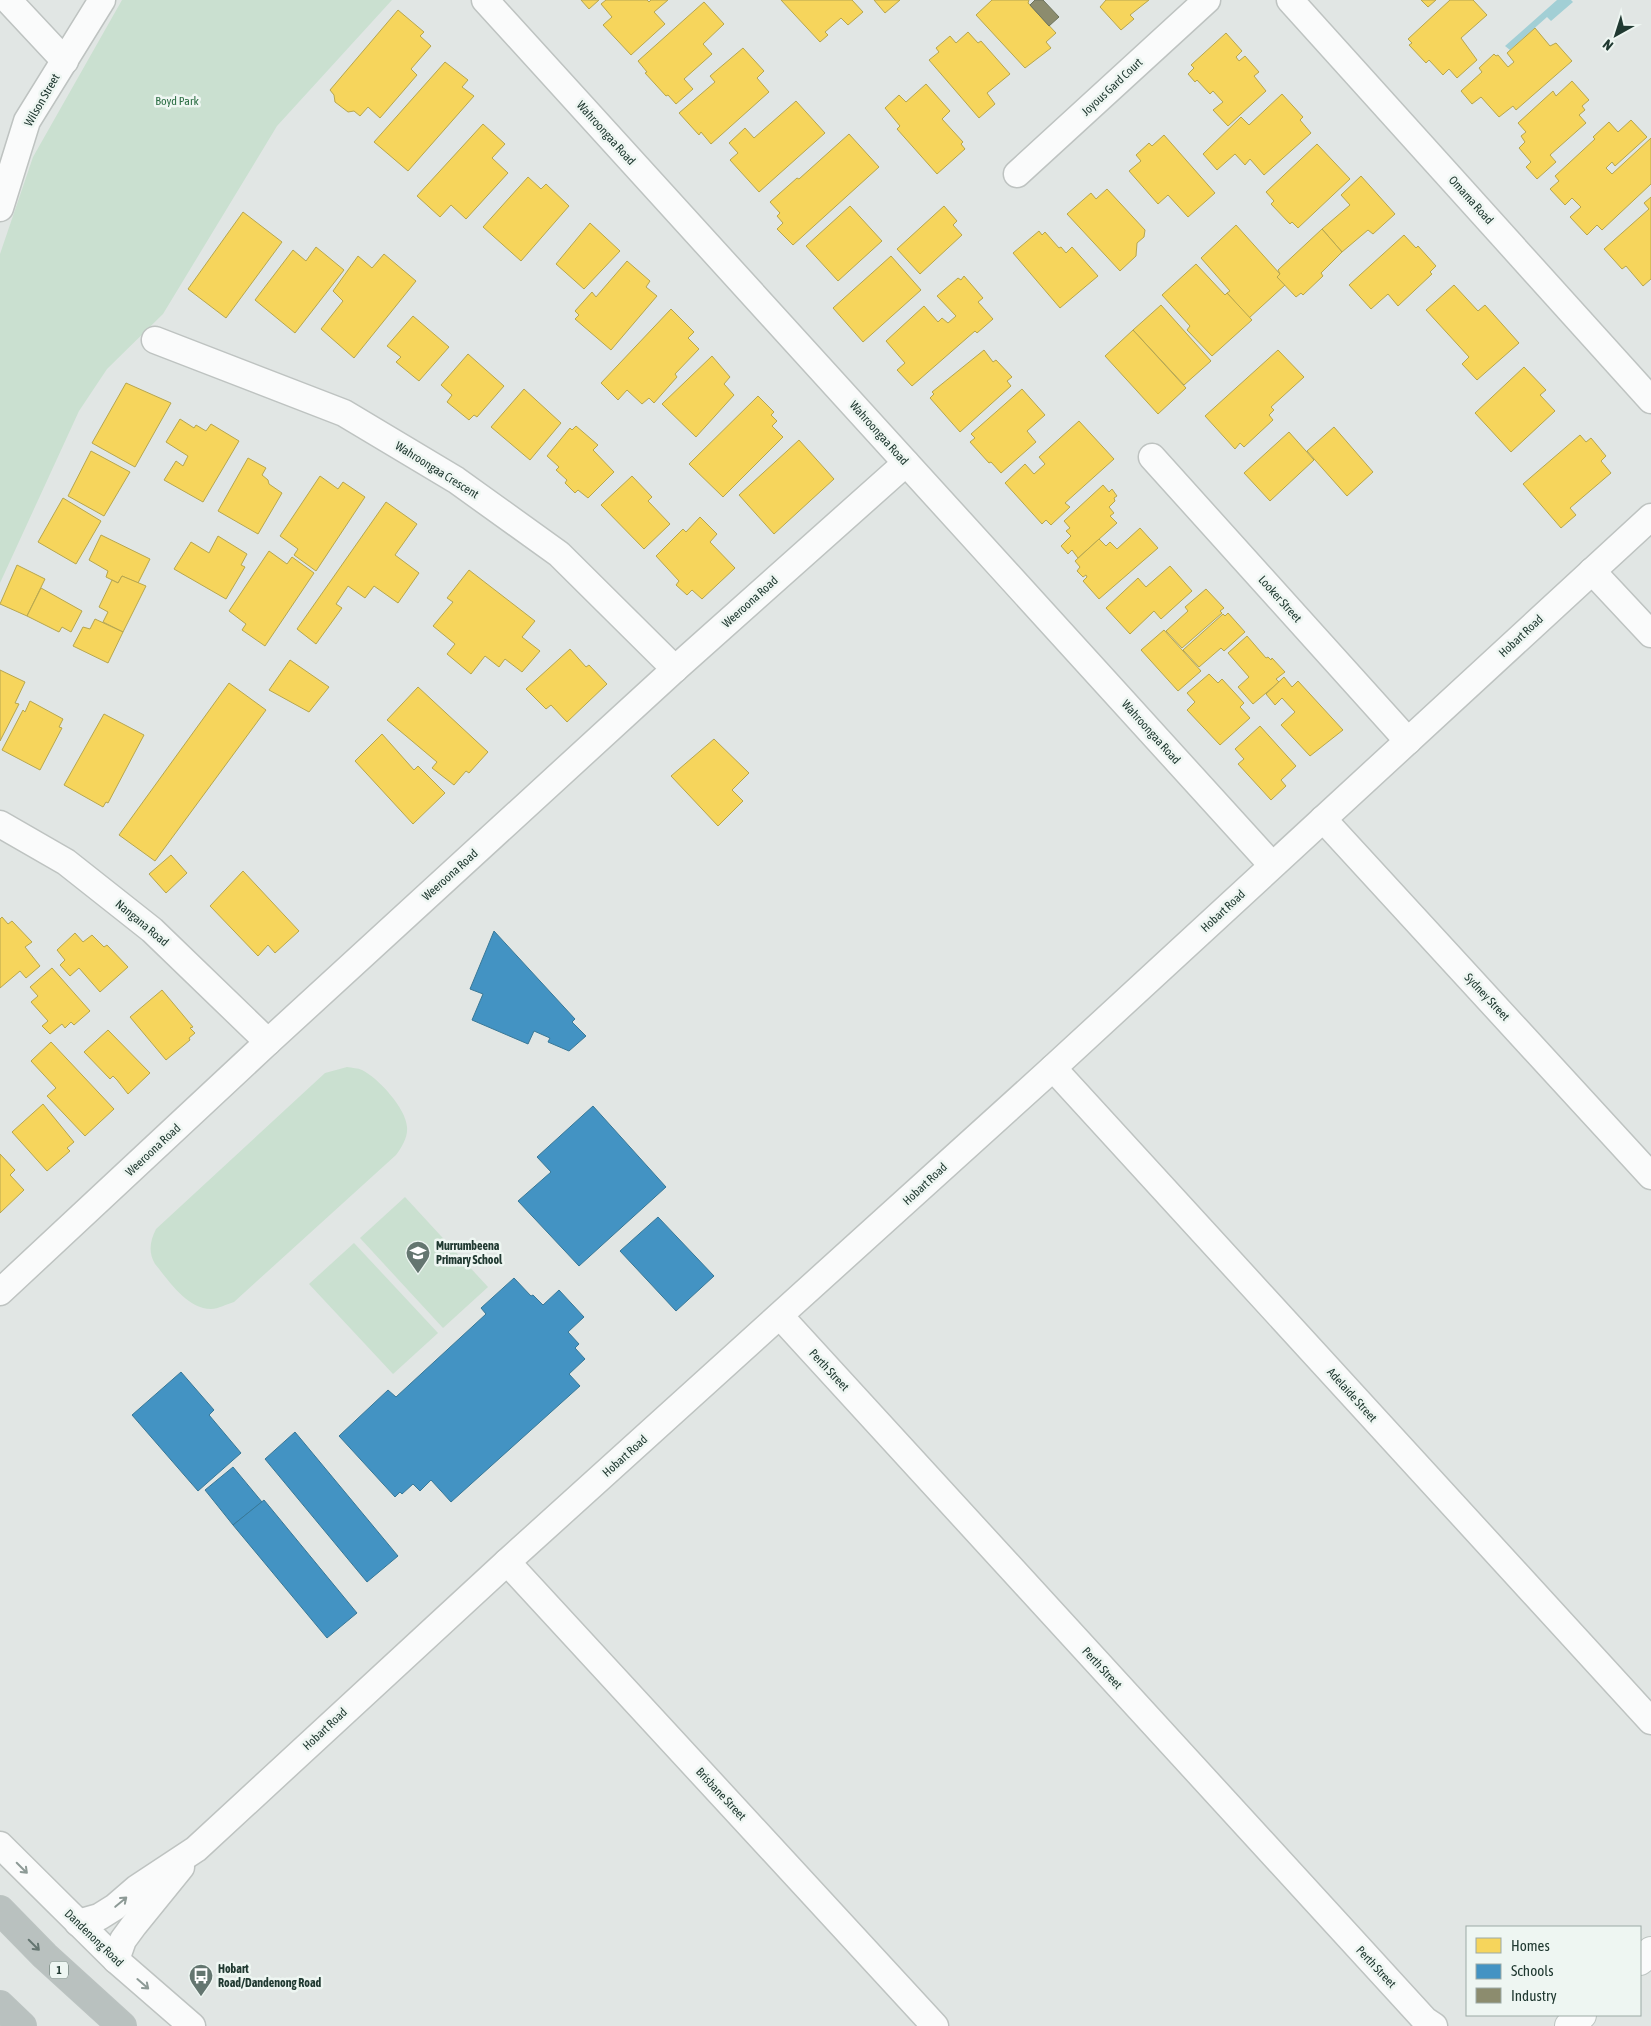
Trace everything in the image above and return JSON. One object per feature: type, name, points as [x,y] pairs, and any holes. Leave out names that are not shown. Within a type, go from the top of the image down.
[{"type":"highway","name":"1","points":[[0,1910],[45,1956],[122,2026]]},
{"type":"highway","points":[[0,2005],[22,2026]]},
{"type":"main road","points":[[1641,1960],[1651,1951]]},
{"type":"main road","points":[[1569,2026],[1581,2016]]},
{"type":"street","points":[[8,0],[65,61]]},
{"type":"street","name":"Wilson Street","points":[[0,208],[27,121],[102,0]]},
{"type":"street","name":"Wahroongaa Road","points":[[485,0],[1272,865]]},
{"type":"street","name":"Joyous Gard Court","points":[[1017,174],[1208,0]]},
{"type":"street","name":"Omama Road","points":[[1290,0],[1651,400]]},
{"type":"street","name":"Wahroongaa Crescent","points":[[155,340],[344,413],[456,480],[559,554],[675,669]]},
{"type":"street","name":"Looker Street","points":[[1152,457],[1408,741]]},
{"type":"street","name":"Weeroona Road","points":[[0,1292],[268,1042],[675,669],[906,463]]},
{"type":"street","name":"Hobart Road","points":[[116,1960],[123,1940],[134,1924],[196,1849],[507,1562],[1053,1068],[1651,516]]},
{"type":"street","points":[[1592,571],[1651,634]]},
{"type":"street","name":"Sydney Street","points":[[1323,819],[1651,1176]]},
{"type":"street","name":"Nangana Road","points":[[0,824],[66,862],[152,930],[268,1042]]},
{"type":"street","name":"Adelaide Street","points":[[1053,1068],[1651,1721]]},
{"type":"street","name":"Perth Street","points":[[780,1316],[1429,2024]]},
{"type":"street","name":"Brisbane Street","points":[[507,1562],[935,2026]]},
{"type":"street","name":"Dandenong Road","points":[[0,1845],[116,1960],[192,2026]]},
{"type":"street","name":"Hobart Road","points":[[78,1923],[99,1917],[115,1907],[137,1888],[196,1849]]},
{"type":"green space","name":"Boyd Park","points":[[122,0],[392,0],[277,126],[163,314],[107,369],[79,411],[0,583],[0,254],[33,157]]},
{"type":"green space","points":[[347,1067],[362,1070],[376,1080],[390,1094],[402,1111],[407,1134],[396,1155],[234,1302],[211,1309],[202,1308],[186,1299],[173,1286],[153,1260],[151,1246],[156,1229],[325,1073]]},
{"type":"green space","points":[[405,1197],[488,1287],[443,1328],[360,1238]]},
{"type":"green space","points":[[354,1243],[438,1333],[393,1374],[309,1284]]},
{"type":"water","points":[[1557,0],[1571,0],[1573,2],[1551,21],[1547,17],[1510,50],[1505,46]]},
{"type":"building: Homes","points":[[581,0],[599,0],[589,9]]},
{"type":"building: Homes","points":[[606,0],[647,0],[649,2],[651,0],[668,0],[654,12],[665,24],[631,55],[603,25],[612,17],[601,4]]},
{"type":"building: Homes","points":[[781,0],[852,0],[863,12],[848,25],[841,18],[825,32],[828,35],[820,42]]},
{"type":"building: Homes","points":[[874,0],[900,0],[885,13]]},
{"type":"building: Homes","points":[[992,0],[1029,0],[1028,3],[1056,33],[1046,42],[1051,48],[1025,68],[976,15]]},
{"type":"building: Homes","points":[[1106,0],[1149,0],[1130,15],[1134,19],[1121,30],[1100,7]]},
{"type":"building: Homes","points":[[1421,0],[1436,0],[1428,7]]},
{"type":"building: Homes","points":[[1450,0],[1473,0],[1487,15],[1461,38],[1477,60],[1457,78],[1449,69],[1443,75],[1429,60],[1426,63],[1409,45],[1412,43],[1408,39]]},
{"type":"building: Homes","points":[[704,2],[724,24],[703,44],[712,54],[684,79],[693,89],[676,104],[645,73],[647,72],[638,61]]},
{"type":"building: Homes","points":[[398,10],[424,32],[420,36],[431,46],[411,69],[417,75],[380,118],[368,107],[360,116],[354,111],[348,112],[335,102],[334,95],[330,90]]},
{"type":"building: Homes","points":[[1535,28],[1550,46],[1556,43],[1572,61],[1516,110],[1513,106],[1499,117],[1481,97],[1472,104],[1461,91],[1482,72],[1479,68],[1494,54],[1498,55],[1508,67],[1514,62],[1507,53]]},
{"type":"building: Homes","points":[[968,32],[978,43],[981,41],[1010,74],[987,93],[995,104],[979,118],[929,60],[939,52],[936,48],[950,36],[956,43]]},
{"type":"building: Homes","points":[[1226,33],[1242,51],[1236,57],[1239,61],[1245,56],[1259,72],[1254,76],[1266,91],[1228,126],[1213,110],[1223,102],[1213,91],[1210,94],[1197,80],[1195,82],[1188,74],[1194,68],[1191,65]]},
{"type":"building: Homes","points":[[743,48],[764,71],[757,78],[769,92],[711,144],[701,132],[699,135],[679,113],[715,82],[710,76]]},
{"type":"building: Homes","points":[[445,62],[468,80],[462,87],[474,96],[408,171],[374,142]]},
{"type":"building: Homes","points":[[1572,81],[1589,100],[1582,106],[1585,110],[1579,115],[1586,123],[1550,155],[1556,162],[1537,179],[1526,167],[1531,162],[1519,148],[1525,142],[1521,136],[1526,132],[1518,123],[1553,91],[1556,96]]},
{"type":"building: Homes","points":[[926,84],[950,111],[942,119],[963,142],[961,144],[965,149],[937,174],[897,129],[900,126],[885,108],[899,95],[906,102]]},
{"type":"building: Homes","points":[[1282,94],[1303,117],[1300,120],[1311,133],[1264,175],[1250,159],[1245,165],[1235,154],[1217,170],[1203,154],[1241,117],[1249,125]]},
{"type":"building: Homes","points":[[796,101],[825,133],[759,192],[730,160],[738,153],[729,143],[745,128],[754,138]]},
{"type":"building: Homes","points":[[1631,120],[1647,137],[1615,166],[1612,162],[1606,168],[1612,174],[1651,138],[1651,184],[1602,230],[1597,225],[1587,235],[1570,217],[1581,207],[1572,198],[1565,205],[1550,189],[1559,181],[1555,176],[1595,139],[1593,137],[1609,122],[1618,132]]},
{"type":"building: Homes","points":[[483,124],[505,144],[492,158],[508,173],[466,219],[451,205],[440,217],[417,196]]},
{"type":"building: Homes","points":[[849,134],[879,167],[793,245],[777,229],[783,223],[777,216],[780,213],[770,202]]},
{"type":"building: Homes","points":[[1164,135],[1215,193],[1188,217],[1168,195],[1158,204],[1129,171],[1141,161],[1136,155],[1149,143],[1152,146]]},
{"type":"building: Homes","points":[[1317,144],[1350,179],[1298,228],[1292,222],[1290,224],[1271,204],[1274,201],[1266,192]]},
{"type":"building: Homes","points":[[1361,176],[1395,214],[1373,234],[1368,230],[1342,252],[1322,229],[1350,205],[1341,195]]},
{"type":"building: Homes","points":[[528,177],[541,189],[546,184],[569,206],[521,261],[483,227]]},
{"type":"building: Homes","points":[[1107,189],[1145,230],[1144,237],[1137,243],[1136,256],[1120,271],[1067,214],[1091,193],[1096,199]]},
{"type":"building: Homes","points":[[1651,197],[1651,279],[1643,286],[1626,266],[1622,269],[1604,249],[1649,209],[1644,203]]},
{"type":"building: Homes","points":[[850,206],[882,241],[838,281],[806,246]]},
{"type":"building: Homes","points":[[944,206],[957,221],[953,225],[962,235],[920,274],[897,249]]},
{"type":"building: Homes","points":[[243,212],[282,242],[226,318],[188,289]]},
{"type":"building: Homes","points":[[590,223],[620,251],[584,289],[556,264]]},
{"type":"building: Homes","points":[[1236,225],[1280,274],[1277,277],[1285,285],[1249,318],[1227,293],[1230,291],[1201,258]]},
{"type":"building: Homes","points":[[1322,229],[1342,252],[1321,273],[1323,276],[1303,295],[1301,293],[1296,297],[1277,277],[1280,274],[1278,270]]},
{"type":"building: Homes","points":[[1039,231],[1042,235],[1045,232],[1066,253],[1072,247],[1098,276],[1060,308],[1013,253]]},
{"type":"building: Homes","points":[[1404,235],[1416,248],[1418,246],[1436,266],[1430,272],[1432,274],[1398,306],[1388,294],[1371,309],[1349,285]]},
{"type":"building: Homes","points":[[316,247],[344,270],[295,333],[255,300],[293,250],[306,261]]},
{"type":"building: Homes","points":[[384,254],[416,281],[354,358],[321,329],[343,301],[333,291],[358,256],[372,268]]},
{"type":"building: Homes","points":[[891,256],[921,290],[863,342],[833,308]]},
{"type":"building: Homes","points":[[627,261],[650,281],[646,287],[657,296],[611,350],[575,319],[579,315],[575,311],[592,292],[596,297]]},
{"type":"building: Homes","points":[[1196,264],[1252,320],[1212,356],[1187,330],[1190,326],[1162,295]]},
{"type":"building: Homes","points":[[964,276],[983,298],[978,302],[993,319],[977,333],[975,331],[912,386],[897,370],[905,363],[886,341],[924,306],[938,322],[942,318],[948,323],[956,316],[937,296],[958,278],[961,280]]},
{"type":"building: Homes","points":[[1454,285],[1478,311],[1485,305],[1519,343],[1477,380],[1462,364],[1469,357],[1426,310]]},
{"type":"building: Homes","points":[[1161,305],[1211,361],[1184,385],[1133,330]]},
{"type":"building: Homes","points":[[671,309],[694,332],[688,338],[699,349],[675,374],[677,377],[654,403],[649,398],[642,404],[627,390],[618,400],[601,383]]},
{"type":"building: Homes","points":[[413,316],[449,347],[419,381],[396,362],[401,357],[387,346]]},
{"type":"building: Homes","points":[[1133,330],[1186,388],[1158,414],[1105,356]]},
{"type":"building: Homes","points":[[984,350],[993,362],[996,360],[1012,377],[1007,381],[1011,386],[960,432],[930,398],[934,394],[932,392]]},
{"type":"building: Homes","points":[[1278,350],[1304,377],[1271,407],[1274,410],[1269,415],[1273,420],[1244,447],[1240,443],[1235,449],[1205,416]]},
{"type":"building: Homes","points":[[468,354],[504,386],[477,417],[474,415],[469,420],[447,402],[452,395],[441,385]]},
{"type":"building: Homes","points":[[712,356],[730,377],[724,384],[734,395],[696,437],[662,404]]},
{"type":"building: Homes","points":[[1524,367],[1546,390],[1540,395],[1555,411],[1511,452],[1475,413]]},
{"type":"building: Homes","points":[[126,383],[171,403],[135,467],[92,443]]},
{"type":"building: Homes","points":[[524,389],[561,423],[530,460],[491,427]]},
{"type":"building: Homes","points":[[1022,389],[1045,415],[1027,431],[1036,442],[1001,473],[970,442],[975,438],[971,434]]},
{"type":"building: Homes","points":[[758,396],[774,412],[771,415],[777,421],[772,426],[783,437],[723,497],[689,464]]},
{"type":"building: Homes","points":[[180,419],[194,428],[196,425],[206,431],[211,424],[239,441],[203,502],[164,480],[176,461],[183,466],[188,456],[166,442]]},
{"type":"building: Homes","points":[[1079,421],[1114,459],[1065,503],[1070,507],[1051,525],[1046,520],[1042,524],[1005,483],[1025,464],[1034,474],[1045,464],[1039,457]]},
{"type":"building: Homes","points":[[576,426],[598,445],[593,450],[614,472],[588,498],[578,490],[575,493],[565,483],[567,480],[556,470],[559,467],[547,456],[570,428],[572,430]]},
{"type":"building: Homes","points":[[1334,427],[1373,472],[1347,496],[1307,451]]},
{"type":"building: Homes","points":[[1289,432],[1314,460],[1270,501],[1244,473]]},
{"type":"building: Homes","points":[[1580,435],[1586,442],[1591,438],[1606,456],[1601,461],[1611,473],[1570,508],[1576,515],[1561,528],[1523,484]]},
{"type":"building: Homes","points":[[799,440],[834,479],[774,534],[739,495]]},
{"type":"building: Homes","points":[[91,451],[130,472],[104,516],[68,496]]},
{"type":"building: Homes","points":[[248,458],[266,468],[262,475],[268,480],[269,484],[282,493],[258,534],[218,511]]},
{"type":"building: Homes","points":[[320,476],[338,489],[343,482],[365,497],[316,571],[294,555],[298,549],[280,536]]},
{"type":"building: Homes","points":[[632,476],[652,497],[648,501],[670,524],[644,549],[601,505]]},
{"type":"building: Homes","points":[[1103,485],[1109,492],[1112,489],[1117,496],[1109,507],[1114,513],[1110,516],[1117,523],[1078,558],[1072,550],[1068,554],[1061,546],[1071,536],[1066,531],[1070,528],[1064,521]]},
{"type":"building: Homes","points":[[63,498],[101,521],[76,564],[38,542]]},
{"type":"building: Homes","points":[[386,502],[417,524],[395,555],[419,573],[398,603],[374,586],[365,598],[348,586],[336,604],[342,608],[316,644],[297,629]]},
{"type":"building: Homes","points":[[700,517],[717,534],[710,542],[735,568],[702,599],[692,590],[687,595],[676,585],[679,581],[656,556],[683,529],[686,532]]},
{"type":"building: Homes","points":[[1140,528],[1158,548],[1099,599],[1083,581],[1087,577],[1086,575],[1083,577],[1077,571],[1080,567],[1075,561],[1099,539],[1106,546],[1110,542],[1117,549]]},
{"type":"building: Homes","points":[[101,535],[150,559],[138,583],[122,576],[118,583],[106,577],[108,571],[89,560]]},
{"type":"building: Homes","points":[[218,536],[247,554],[241,565],[245,567],[226,599],[174,569],[191,542],[209,553]]},
{"type":"building: Homes","points":[[269,551],[287,564],[292,557],[314,573],[265,646],[242,630],[246,624],[229,611]]},
{"type":"building: Homes","points":[[17,565],[45,579],[27,616],[0,604]]},
{"type":"building: Homes","points":[[1170,566],[1192,591],[1161,619],[1154,611],[1130,634],[1106,608],[1138,578],[1146,587]]},
{"type":"building: Homes","points":[[469,570],[535,621],[522,637],[540,651],[522,672],[505,659],[499,667],[485,656],[471,674],[447,654],[455,644],[433,626],[453,602],[447,598]]},
{"type":"building: Homes","points":[[122,576],[146,586],[123,632],[103,622],[108,612],[99,607],[112,580],[118,583]]},
{"type":"building: Homes","points":[[41,588],[82,611],[71,632],[62,627],[59,632],[27,616]]},
{"type":"building: Homes","points":[[1206,589],[1224,608],[1220,611],[1222,613],[1182,648],[1166,631],[1188,611],[1185,607]]},
{"type":"building: Homes","points":[[1228,613],[1245,632],[1224,651],[1221,648],[1199,667],[1183,650],[1223,614],[1225,616]]},
{"type":"building: Homes","points":[[95,619],[123,632],[108,663],[73,646],[83,627],[90,629]]},
{"type":"building: Homes","points":[[1164,630],[1201,671],[1178,691],[1141,650]]},
{"type":"building: Homes","points":[[1247,636],[1266,658],[1268,657],[1271,660],[1272,658],[1285,672],[1276,679],[1279,682],[1253,704],[1238,687],[1249,677],[1228,653]]},
{"type":"building: Homes","points":[[570,649],[586,667],[589,665],[607,684],[567,722],[551,705],[546,709],[526,689]]},
{"type":"building: Homes","points":[[290,660],[329,687],[309,712],[269,690]]},
{"type":"building: Homes","points":[[0,670],[25,682],[15,703],[19,704],[0,741]]},
{"type":"building: Homes","points":[[1209,674],[1218,683],[1222,679],[1244,703],[1240,707],[1250,718],[1220,745],[1187,710],[1195,702],[1187,693]]},
{"type":"building: Homes","points":[[1284,677],[1292,687],[1298,681],[1343,730],[1310,756],[1281,725],[1295,712],[1282,698],[1275,705],[1266,694]]},
{"type":"building: Homes","points":[[229,683],[266,710],[155,861],[119,835]]},
{"type":"building: Homes","points":[[418,687],[488,752],[469,773],[466,771],[454,785],[432,768],[437,762],[387,720]]},
{"type":"building: Homes","points":[[30,701],[63,719],[59,727],[62,728],[40,770],[2,750],[23,710],[25,712]]},
{"type":"building: Homes","points":[[104,714],[144,735],[108,803],[106,802],[103,807],[64,785]]},
{"type":"building: Homes","points":[[1260,726],[1296,766],[1281,780],[1286,786],[1271,800],[1238,764],[1244,759],[1235,749]]},
{"type":"building: Homes","points":[[382,734],[414,770],[418,766],[445,793],[413,824],[355,761]]},
{"type":"building: Homes","points":[[714,739],[749,773],[732,790],[743,801],[718,826],[671,776]]},
{"type":"building: Homes","points":[[171,855],[187,873],[166,893],[149,874]]},
{"type":"building: Homes","points":[[243,871],[299,931],[275,953],[268,945],[258,956],[210,906]]},
{"type":"building: Homes","points":[[2,917],[8,924],[12,921],[32,942],[25,947],[40,966],[26,978],[20,971],[0,988],[0,919]]},
{"type":"building: Homes","points":[[75,933],[83,942],[92,935],[104,947],[107,945],[128,967],[100,992],[79,968],[70,976],[60,965],[65,960],[57,950]]},
{"type":"building: Homes","points":[[52,968],[90,1011],[74,1025],[71,1022],[65,1028],[62,1024],[50,1034],[42,1026],[48,1021],[31,1002],[38,996],[30,987]]},
{"type":"building: Homes","points":[[162,990],[193,1027],[190,1028],[195,1033],[189,1038],[190,1040],[166,1060],[130,1017]]},
{"type":"building: Homes","points":[[108,1030],[150,1073],[128,1094],[113,1076],[110,1079],[84,1052]]},
{"type":"building: Homes","points":[[51,1042],[114,1109],[85,1136],[47,1096],[56,1088],[31,1061]]},
{"type":"building: Homes","points":[[43,1104],[74,1142],[67,1148],[70,1151],[47,1171],[12,1132]]},
{"type":"building: Homes","points":[[0,1154],[15,1170],[10,1175],[24,1190],[0,1213]]},
{"type":"building: Schools","points":[[494,931],[575,1019],[572,1022],[586,1036],[569,1051],[548,1042],[550,1038],[534,1031],[528,1044],[472,1020],[483,994],[470,989]]},
{"type":"building: Schools","points":[[593,1106],[666,1187],[579,1266],[518,1201],[551,1172],[537,1157]]},
{"type":"building: Schools","points":[[658,1217],[714,1276],[676,1311],[620,1251]]},
{"type":"building: Schools","points":[[514,1278],[531,1296],[533,1295],[543,1305],[559,1290],[584,1317],[568,1332],[579,1344],[575,1348],[585,1359],[569,1374],[580,1386],[451,1502],[431,1480],[420,1491],[413,1484],[402,1494],[400,1492],[395,1497],[339,1436],[388,1390],[396,1397],[486,1314],[481,1308]]},
{"type":"building: Schools","points":[[181,1372],[214,1410],[209,1415],[241,1453],[198,1491],[132,1415]]},
{"type":"building: Schools","points":[[295,1432],[398,1556],[367,1582],[265,1459]]},
{"type":"building: Schools","points":[[233,1467],[262,1502],[233,1525],[205,1490]]},
{"type":"building: Schools","points":[[264,1500],[357,1613],[327,1638],[233,1525]]},
{"type":"building: Industry","points":[[1035,0],[1043,0],[1059,17],[1049,26],[1030,5]]},
{"type":"place","name":"Murrumbeena Primary School","points":[[418,1274]]},
{"type":"place","name":"Hobart Road/Dandenong Road","points":[[201,1997]]}]
